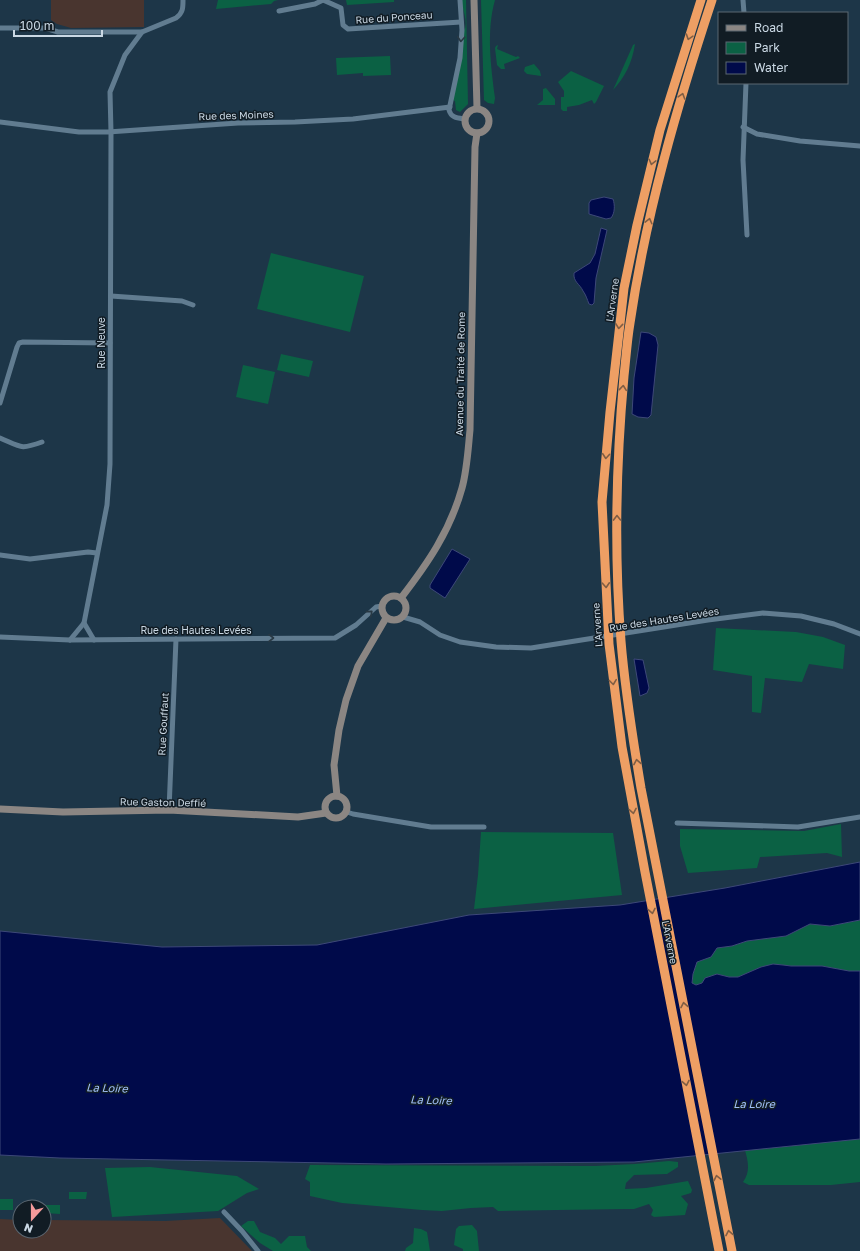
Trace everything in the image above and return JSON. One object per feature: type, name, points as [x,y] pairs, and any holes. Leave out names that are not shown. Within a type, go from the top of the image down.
[{"type":"highway","name":"L'Arverne","points":[[701,0],[660,130],[637,225],[624,288],[602,502],[609,644],[622,748],[719,1251]]},
{"type":"highway","name":"L'Arverne","points":[[712,0],[670,134],[647,227],[630,324],[621,413],[616,506],[621,642],[635,753],[732,1251]]},
{"type":"main road","points":[[474,0],[477,108]]},
{"type":"main road","points":[[477,108],[486,111],[490,120],[487,128],[481,133],[468,129],[465,119],[470,111],[477,108]]},
{"type":"main road","name":"Avenue du Traité de Rome","points":[[401,598],[435,552],[448,528],[462,487],[470,430],[475,147],[477,133]]},
{"type":"main road","points":[[397,596],[401,598],[406,603],[406,614],[397,621],[386,618],[382,606],[384,602],[389,597],[397,596]]},
{"type":"main road","points":[[337,796],[334,765],[339,730],[346,700],[358,666],[386,618]]},
{"type":"main road","points":[[337,796],[342,798],[346,801],[348,807],[347,812],[343,817],[338,819],[331,817],[326,812],[326,802],[330,797],[337,796]]},
{"type":"main road","name":"Rue Gaston Deffié","points":[[0,809],[63,812],[169,810],[298,817],[326,812]]},
{"type":"street","points":[[0,28],[45,28],[58,32],[142,32],[180,15],[183,0]]},
{"type":"street","name":"Rue du Ponceau","points":[[279,10],[315,4],[323,0],[341,8],[343,25],[348,29],[461,22]]},
{"type":"street","points":[[460,0],[460,58],[450,106],[450,113],[452,116],[465,119]]},
{"type":"street","points":[[743,0],[744,12]]},
{"type":"street","name":"Rue Neuve","points":[[84,623],[106,505],[110,464],[110,92],[125,55],[142,32]]},
{"type":"street","points":[[746,84],[743,127],[743,160],[747,235]]},
{"type":"street","name":"Rue des Moines","points":[[0,122],[79,132],[111,132],[226,123],[353,119],[450,106]]},
{"type":"street","points":[[743,127],[757,134],[800,141],[860,146]]},
{"type":"street","points":[[111,296],[182,301],[193,305]]},
{"type":"street","points":[[0,403],[19,343],[110,343]]},
{"type":"street","points":[[0,438],[22,448],[42,442]]},
{"type":"street","points":[[0,555],[30,559],[88,552],[96,553]]},
{"type":"street","name":"Rue des Hautes Levées","points":[[0,637],[70,640],[335,638],[356,625],[376,607],[382,606]]},
{"type":"street","name":"Rue des Hautes Levées","points":[[403,617],[420,622],[440,635],[460,642],[496,648],[531,648],[708,620],[763,613],[801,616],[834,624],[860,634]]},
{"type":"street","points":[[70,640],[84,623],[94,640]]},
{"type":"street","name":"Rue Gouffaut","points":[[169,810],[176,639]]},
{"type":"street","points":[[347,812],[431,827],[484,828]]},
{"type":"street","points":[[676,823],[798,827],[860,817]]},
{"type":"street","points":[[224,1212],[258,1251]]},
{"type":"shaded area","points":[[51,0],[144,0],[144,27],[71,28],[57,24],[51,20]]},
{"type":"shaded area","points":[[220,1218],[252,1251],[0,1251],[0,1219],[12,1220],[12,1239],[52,1239],[52,1220],[165,1221]]},
{"type":"green space","points":[[218,0],[278,0],[271,4],[216,9]]},
{"type":"green space","points":[[346,0],[394,0],[394,2],[347,5]]},
{"type":"green space","points":[[461,0],[466,0],[468,104],[460,112],[456,110],[455,101],[453,100],[466,24]]},
{"type":"green space","points":[[481,0],[495,0],[492,12],[490,37],[495,98],[494,104],[488,103],[484,100]]},
{"type":"green space","points":[[635,44],[627,69],[613,90],[633,45]]},
{"type":"green space","points":[[498,45],[497,49],[520,58],[504,64],[505,69],[501,69],[497,65],[495,48]]},
{"type":"green space","points":[[390,56],[391,75],[363,76],[363,73],[337,75],[336,58]]},
{"type":"green space","points":[[534,64],[540,71],[541,76],[527,74],[524,71],[525,67]]},
{"type":"green space","points":[[571,71],[604,86],[594,104],[592,100],[579,105],[567,107],[567,111],[563,111],[561,109],[561,97],[564,97],[564,91],[558,82]]},
{"type":"green space","points":[[546,88],[555,99],[555,105],[537,105],[543,100],[543,89]]},
{"type":"green space","points":[[271,253],[364,276],[350,332],[257,309]]},
{"type":"green space","points":[[281,354],[313,361],[309,377],[277,370]]},
{"type":"green space","points":[[243,365],[275,372],[268,404],[236,397]]},
{"type":"green space","points":[[716,628],[796,632],[823,637],[845,645],[843,669],[809,664],[802,682],[765,678],[761,713],[752,712],[752,676],[713,670]]},
{"type":"green space","points":[[841,824],[842,857],[827,853],[760,857],[757,868],[688,873],[680,846],[680,829],[804,831]]},
{"type":"green space","points":[[481,832],[613,833],[622,895],[474,909]]},
{"type":"green space","points":[[860,920],[860,971],[849,971],[822,966],[783,965],[761,967],[738,977],[729,977],[717,974],[702,983],[696,985],[692,983],[697,962],[708,958],[717,948],[732,946],[747,941],[786,936],[810,924],[830,926]]},
{"type":"green space","points":[[860,1135],[860,1182],[831,1185],[749,1185],[743,1182],[746,1178],[748,1170],[748,1161],[744,1147]]},
{"type":"green space","points":[[669,1161],[678,1162],[678,1167],[667,1174],[634,1175],[626,1183],[625,1189],[646,1188],[688,1181],[692,1190],[691,1193],[681,1196],[688,1204],[685,1215],[654,1217],[651,1215],[653,1210],[649,1204],[634,1209],[498,1211],[493,1207],[442,1211],[342,1203],[310,1196],[310,1182],[305,1179],[310,1165],[595,1166]]},
{"type":"green space","points":[[150,1167],[237,1176],[259,1189],[247,1193],[218,1211],[112,1217],[105,1168]]},
{"type":"green space","points":[[69,1192],[87,1192],[86,1199],[69,1199]]},
{"type":"green space","points":[[0,1199],[12,1199],[12,1210],[0,1210]]},
{"type":"green space","points":[[52,1205],[60,1205],[60,1214],[52,1213]]},
{"type":"green space","points":[[248,1221],[254,1221],[260,1232],[275,1238],[281,1244],[289,1236],[305,1236],[307,1247],[311,1251],[273,1251],[260,1243],[241,1226]]},
{"type":"green space","points":[[472,1225],[477,1231],[479,1251],[463,1251],[463,1249],[454,1245],[456,1229],[459,1226]]},
{"type":"green space","points":[[414,1228],[427,1232],[430,1251],[405,1251],[406,1248],[413,1243]]},
{"type":"water","points":[[604,197],[613,199],[614,209],[611,218],[606,219],[589,214],[589,203],[591,200]]},
{"type":"water","points":[[601,228],[607,230],[596,278],[594,303],[592,305],[589,304],[585,294],[576,281],[574,273],[590,263],[595,254]]},
{"type":"water","points":[[641,332],[649,333],[656,337],[658,345],[651,415],[648,418],[638,417],[632,414],[634,378]]},
{"type":"water","points":[[452,549],[470,559],[445,598],[430,588],[430,585]]},
{"type":"water","points":[[634,659],[643,660],[649,688],[647,693],[640,696]]},
{"type":"water","name":"La Loire","points":[[860,862],[860,920],[830,926],[810,924],[786,936],[747,941],[732,946],[717,948],[711,957],[697,962],[692,983],[696,985],[702,983],[705,978],[717,974],[729,977],[738,977],[761,967],[773,964],[791,966],[822,966],[849,971],[860,971],[860,1139],[634,1162],[386,1164],[60,1158],[0,1155],[0,931],[162,947],[317,945],[469,915],[620,905],[725,888]]}]
